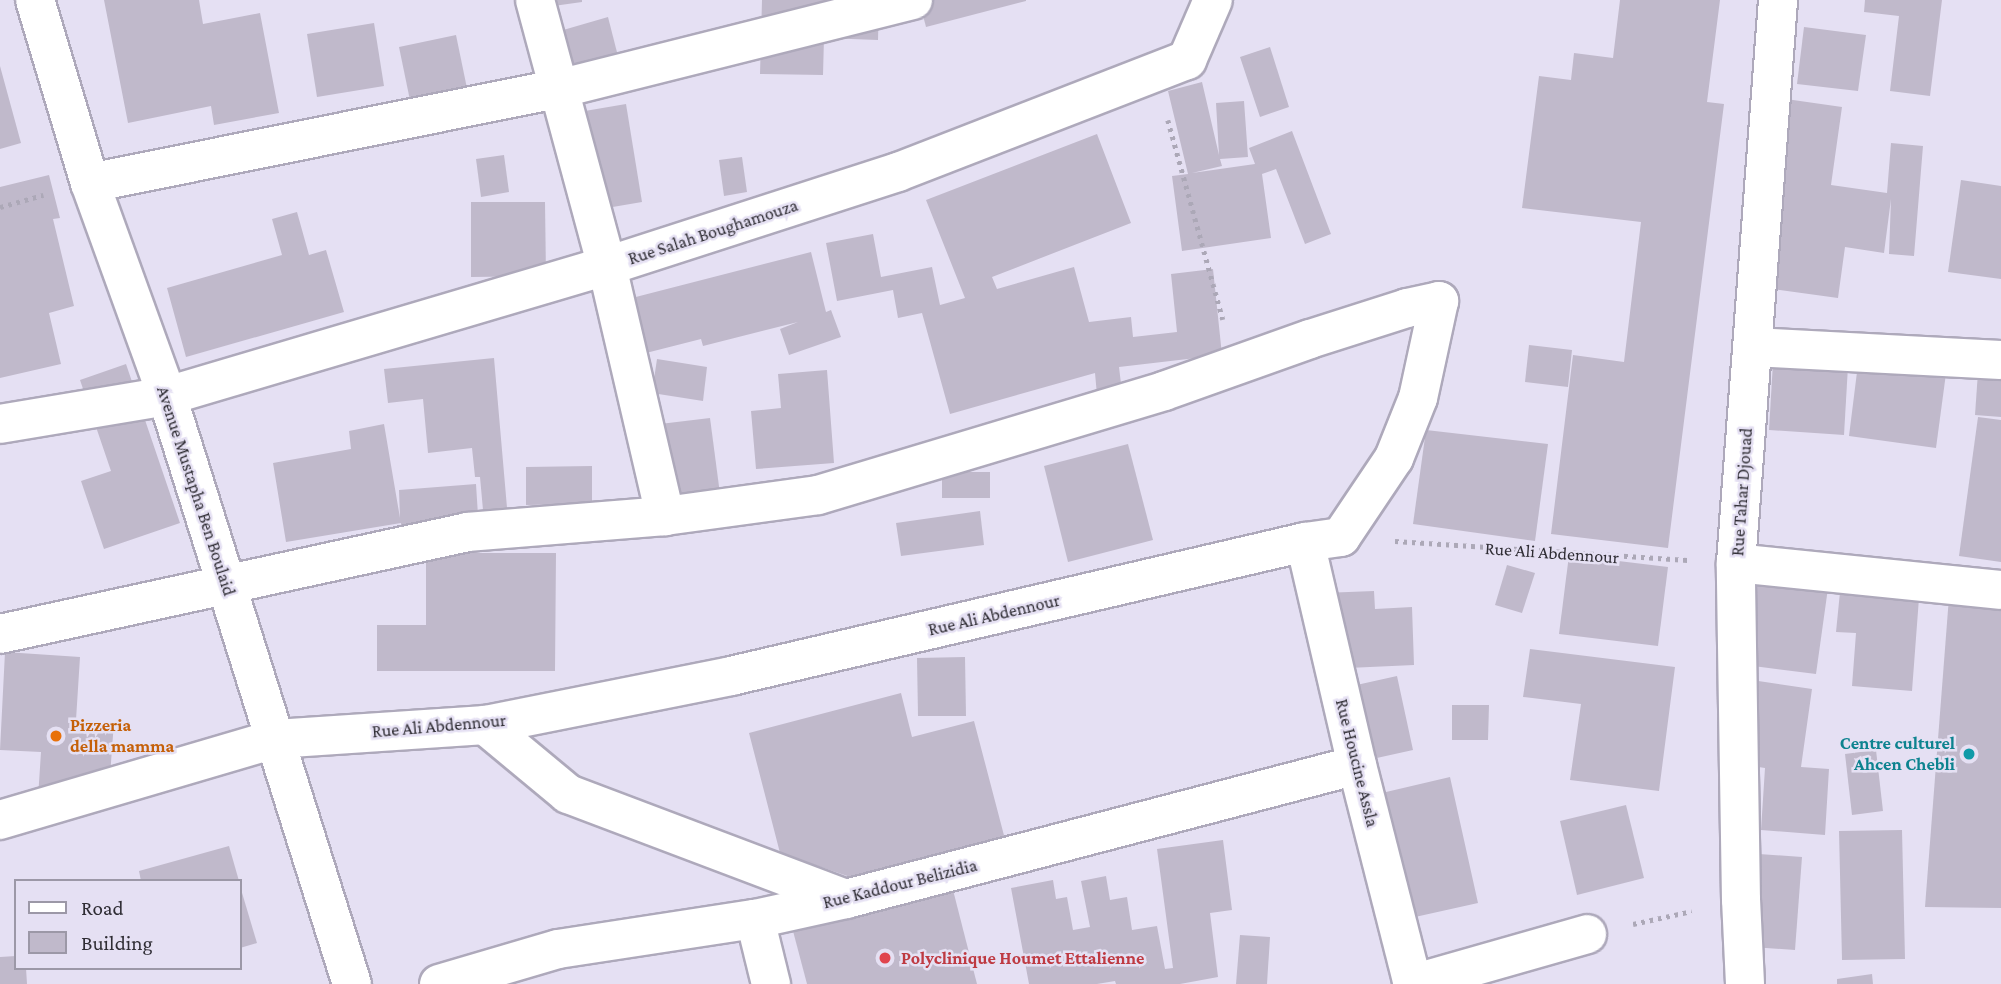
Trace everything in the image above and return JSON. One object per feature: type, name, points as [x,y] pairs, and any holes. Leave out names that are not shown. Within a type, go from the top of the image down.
[{"type":"street","name":"Avenue Mustapha Ben Boulaid","points":[[35,0],[90,183],[166,396],[352,984]]},
{"type":"street","points":[[535,0],[607,266],[665,516]]},
{"type":"street","points":[[90,183],[558,89],[913,0]]},
{"type":"street","name":"Rue Salah Boughamouza","points":[[0,425],[166,396],[607,266],[898,172],[1187,60],[1213,0]]},
{"type":"street","name":"Rue Tahar Djouad","points":[[1745,984],[1741,900],[1737,563],[1778,0]]},
{"type":"street","points":[[0,634],[467,532],[665,516],[818,495],[1151,395],[1407,307],[1439,301],[1418,398],[1394,458],[1323,539]]},
{"type":"street","points":[[1753,347],[2001,360]]},
{"type":"street","name":"Rue Ali Abdennour","points":[[0,820],[275,739],[485,725],[731,676],[1323,539]]},
{"type":"street","name":"Rue Houcine Assla","points":[[1323,539],[1357,765],[1413,984]]},
{"type":"street","points":[[1737,563],[2001,590]]},
{"type":"street","points":[[485,725],[568,794],[845,899]]},
{"type":"street","name":"Rue Kaddour Belizidia","points":[[439,984],[558,949],[755,919],[845,899],[1357,765]]},
{"type":"street","points":[[755,919],[771,984]]},
{"type":"street","points":[[1413,984],[1587,934]]},
{"type":"path","points":[[1156,74],[1235,365]]},
{"type":"path","name":"Rue Ali Abdennour","points":[[1323,539],[1737,563]]},
{"type":"path","points":[[1587,934],[1741,900]]},
{"type":"building","points":[[104,0],[199,0],[203,24],[260,13],[279,113],[214,125],[211,106],[128,123]]},
{"type":"building","points":[[530,0],[582,0],[582,2],[532,9]]},
{"type":"building","points":[[762,0],[879,0],[878,40],[824,38],[823,75],[760,74]]},
{"type":"building","points":[[919,0],[1026,0],[1026,1],[926,27]]},
{"type":"building","points":[[1620,0],[1720,0],[1707,102],[1724,104],[1668,548],[1551,534],[1573,355],[1624,362],[1641,222],[1522,208],[1539,76],[1571,80],[1574,53],[1613,58]]},
{"type":"building","points":[[1865,0],[1942,0],[1930,96],[1890,91],[1899,16],[1864,12]]},
{"type":"building","points":[[608,17],[621,68],[560,85],[546,35]]},
{"type":"building","points":[[374,23],[384,86],[317,97],[307,34]]},
{"type":"building","points":[[1804,27],[1866,35],[1858,91],[1797,84]]},
{"type":"building","points":[[456,35],[469,98],[412,110],[399,47]]},
{"type":"building","points":[[1270,47],[1289,107],[1260,117],[1240,57]]},
{"type":"building","points":[[0,66],[21,143],[0,149]]},
{"type":"building","points":[[1202,82],[1219,155],[1216,103],[1244,101],[1248,157],[1220,159],[1222,166],[1192,173],[1255,164],[1249,148],[1292,131],[1331,234],[1305,244],[1276,169],[1262,174],[1271,238],[1182,251],[1172,176],[1188,174],[1168,91]]},
{"type":"building","points":[[1786,99],[1842,107],[1831,185],[1887,193],[1891,143],[1923,146],[1914,256],[1889,254],[1891,199],[1884,253],[1845,247],[1838,298],[1759,287]]},
{"type":"building","points":[[626,104],[642,202],[595,210],[579,112]]},
{"type":"building","points":[[1097,134],[1131,223],[992,277],[997,289],[1074,267],[1089,322],[1131,317],[1133,337],[1177,332],[1171,274],[1213,269],[1222,355],[1119,367],[1122,392],[1097,395],[1095,373],[950,414],[922,313],[898,318],[893,290],[837,301],[826,243],[873,234],[881,277],[932,267],[940,305],[965,298],[926,200]]},
{"type":"building","points":[[504,155],[509,192],[481,197],[476,159]]},
{"type":"building","points":[[742,157],[747,192],[724,196],[719,160]]},
{"type":"building","points":[[49,175],[60,218],[53,219],[74,306],[49,313],[61,364],[0,378],[0,187]]},
{"type":"building","points":[[1961,180],[2001,186],[2001,279],[1948,272]]},
{"type":"building","points":[[471,202],[545,202],[546,276],[471,277]]},
{"type":"building","points":[[297,212],[309,255],[326,250],[344,312],[186,357],[167,288],[282,255],[272,219]]},
{"type":"building","points":[[811,252],[826,312],[831,310],[841,337],[789,355],[780,329],[798,322],[703,346],[701,339],[642,354],[628,299]]},
{"type":"building","points":[[1861,340],[1949,351],[1936,448],[1849,436]]},
{"type":"building","points":[[1980,343],[2001,344],[2001,417],[1975,415]]},
{"type":"building","points":[[1529,345],[1572,350],[1568,387],[1525,382]]},
{"type":"building","points":[[494,358],[508,519],[484,521],[480,477],[475,477],[472,448],[428,453],[423,399],[388,403],[384,369]]},
{"type":"building","points":[[657,359],[707,367],[703,401],[652,393]]},
{"type":"building","points":[[1773,362],[1848,366],[1844,435],[1769,430]]},
{"type":"building","points":[[126,364],[180,523],[104,549],[81,481],[111,471],[80,380]]},
{"type":"building","points":[[827,370],[834,463],[756,469],[751,411],[781,408],[778,374]]},
{"type":"building","points":[[1978,417],[2001,420],[2001,562],[1959,556]]},
{"type":"building","points":[[710,418],[720,494],[645,504],[635,427]]},
{"type":"building","points":[[384,424],[400,518],[399,490],[476,484],[479,531],[401,536],[401,523],[286,542],[273,463],[351,449],[349,431]]},
{"type":"building","points":[[1426,430],[1548,444],[1535,541],[1413,524]]},
{"type":"building","points":[[1128,444],[1153,540],[1068,562],[1044,466]]},
{"type":"building","points":[[592,466],[592,504],[526,505],[526,467]]},
{"type":"building","points":[[942,472],[990,472],[990,498],[942,498]]},
{"type":"building","points":[[980,511],[984,545],[901,556],[896,523]]},
{"type":"building","points":[[426,553],[556,553],[555,671],[377,671],[377,625],[426,625]]},
{"type":"building","points":[[1569,555],[1668,567],[1658,646],[1559,634]]},
{"type":"building","points":[[1507,565],[1535,573],[1522,613],[1495,605]]},
{"type":"building","points":[[1750,577],[1828,588],[1816,674],[1738,664]]},
{"type":"building","points":[[1374,591],[1375,609],[1412,607],[1414,665],[1326,669],[1323,593]]},
{"type":"building","points":[[1840,592],[1919,598],[1912,691],[1852,686],[1856,633],[1836,632]]},
{"type":"building","name":"Centre culturel Ahcen Chebli","points":[[1949,597],[2001,601],[2001,908],[1925,907]]},
{"type":"building","points":[[1530,649],[1675,667],[1659,791],[1570,780],[1581,704],[1523,697]]},
{"type":"building","name":"Pizzeria della mamma","points":[[5,652],[80,657],[76,720],[114,722],[108,803],[38,798],[41,752],[0,750]]},
{"type":"building","points":[[965,657],[966,716],[918,716],[917,658]]},
{"type":"building","points":[[1397,676],[1413,750],[1336,767],[1327,727],[1351,721],[1343,688]]},
{"type":"building","points":[[1745,679],[1812,689],[1801,767],[1829,769],[1825,835],[1761,830],[1765,768],[1733,763]]},
{"type":"building","points":[[901,693],[912,737],[974,721],[1006,843],[862,881],[780,853],[749,733]]},
{"type":"building","points":[[1452,705],[1489,705],[1488,740],[1452,740]]},
{"type":"building","points":[[1876,750],[1883,811],[1852,815],[1845,754]]},
{"type":"building","points":[[1450,777],[1478,903],[1415,917],[1407,880],[1390,884],[1369,796]]},
{"type":"building","points":[[1626,805],[1644,878],[1577,895],[1560,821]]},
{"type":"building","points":[[1902,830],[1905,959],[1842,960],[1839,831]]},
{"type":"building","points":[[1223,840],[1232,910],[1210,913],[1218,977],[1180,984],[1116,984],[1115,981],[1097,984],[1029,984],[1011,888],[1053,880],[1056,899],[1067,897],[1073,930],[1090,927],[1081,881],[1106,876],[1110,900],[1127,897],[1132,930],[1157,926],[1165,969],[1173,968],[1157,849]]},
{"type":"building","points":[[229,846],[238,879],[141,879],[139,871]]},
{"type":"building","points":[[1759,854],[1802,857],[1795,950],[1752,947]]},
{"type":"building","name":"Polyclinique Houmet Ettalienne","points":[[953,890],[977,984],[807,984],[793,931]]},
{"type":"building","points":[[242,893],[257,943],[242,947]]},
{"type":"building","points":[[1240,935],[1270,937],[1267,984],[1236,984]]},
{"type":"building","points":[[14,956],[14,970],[26,970],[27,984],[0,984],[0,957]]},
{"type":"building","points":[[1872,974],[1873,984],[1837,984],[1837,979]]},
{"type":"place","name":"Pizzeria della mamma","points":[[56,736]]},
{"type":"place","name":"Centre culturel Ahcen Chebli","points":[[1969,754]]},
{"type":"place","name":"Polyclinique Houmet Ettalienne","points":[[885,958]]}]
